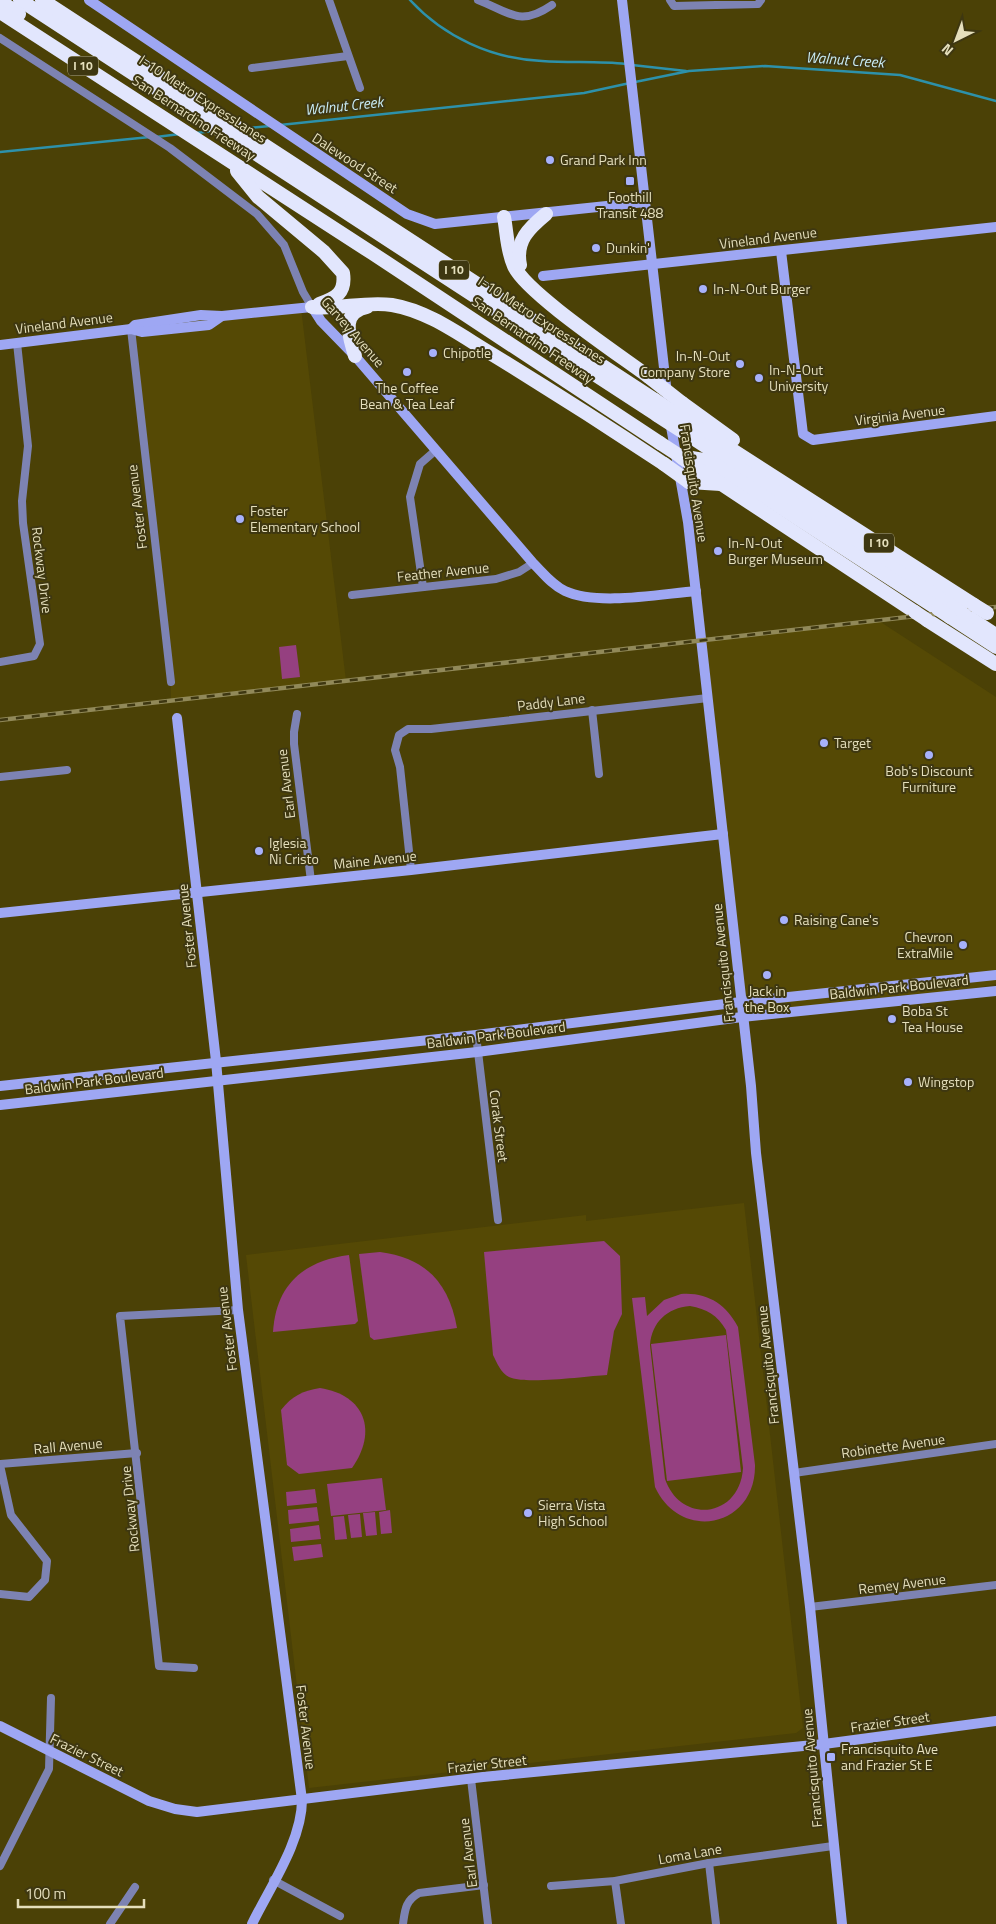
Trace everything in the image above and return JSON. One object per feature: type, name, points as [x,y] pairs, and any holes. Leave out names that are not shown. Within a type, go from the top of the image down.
[{"type":"highway","name":"I-10 Metro ExpressLanes","points":[[20,0],[657,415],[685,426],[996,635]]},
{"type":"highway","name":"San Bernardino Freeway","points":[[42,0],[655,400],[685,426],[784,482],[960,611],[991,616]]},
{"type":"highway","name":"I-10 Metro ExpressLanes","points":[[0,1],[174,119],[218,143],[263,172],[276,190]]},
{"type":"highway","name":"San Bernardino Freeway","points":[[0,12],[174,119],[204,145],[276,190],[685,458],[996,664]]},
{"type":"highway","points":[[231,162],[258,197],[324,252],[343,273],[344,287],[338,296],[312,307]]},
{"type":"highway","points":[[523,278],[518,259],[522,239],[527,231],[546,214]]},
{"type":"highway","points":[[504,217],[511,256],[517,272],[523,278],[575,321],[784,482]]},
{"type":"highway","points":[[312,307],[327,308],[377,304],[390,305],[416,312],[450,329],[570,402],[689,482],[722,484]]},
{"type":"highway","points":[[356,356],[348,332],[348,322],[359,310],[377,304]]},
{"type":"highway","name":"I-10 Metro ExpressLanes","points":[[685,458],[709,461],[938,609],[960,611],[996,647]]},
{"type":"street","name":"Dalewood Street","points":[[90,0],[290,137],[407,214],[435,224],[546,214],[645,202]]},
{"type":"street","points":[[329,0],[360,88]]},
{"type":"street","points":[[478,0],[523,18],[536,16],[552,5]]},
{"type":"street","name":"Francisquito Avenue","points":[[622,0],[671,429],[688,522],[696,591],[742,1017],[810,1607],[842,1924]]},
{"type":"street","points":[[670,0],[674,6],[758,4],[761,0]]},
{"type":"street","name":"Garvey Avenue","points":[[0,38],[170,148],[257,214],[273,230],[291,257],[296,275],[321,321],[356,356],[533,563],[555,584],[565,591],[586,598],[696,591]]},
{"type":"street","points":[[252,68],[348,56]]},
{"type":"street","name":"Vineland Avenue","points":[[543,276],[652,266],[996,227]]},
{"type":"street","name":"Virginia Avenue","points":[[781,251],[803,434],[807,438],[813,440],[996,416]]},
{"type":"street","name":"Vineland Avenue","points":[[0,345],[131,329],[135,325],[201,315],[222,316],[312,307]]},
{"type":"street","name":"Foster Avenue","points":[[131,329],[171,682]]},
{"type":"street","name":"Rockway Drive","points":[[0,662],[28,658],[38,650],[40,644],[23,523],[22,501],[28,446],[16,343]]},
{"type":"street","points":[[423,587],[410,497],[420,464],[436,450]]},
{"type":"street","name":"Feather Avenue","points":[[352,595],[496,579],[519,572],[533,563]]},
{"type":"street","name":"Paddy Lane","points":[[411,870],[400,767],[395,750],[399,735],[408,729],[431,729],[708,698]]},
{"type":"street","points":[[592,710],[599,774]]},
{"type":"street","name":"Earl Avenue","points":[[298,714],[294,732],[294,744],[310,881]]},
{"type":"street","name":"Foster Avenue","points":[[177,718],[216,1061],[238,1310],[302,1800],[302,1817],[295,1840],[252,1924]]},
{"type":"street","points":[[0,777],[67,770]]},
{"type":"street","name":"Maine Avenue","points":[[0,913],[411,870],[723,834]]},
{"type":"street","name":"Baldwin Park Boulevard","points":[[0,1086],[216,1061],[476,1035],[741,1002],[996,976]]},
{"type":"street","points":[[862,1005],[870,999],[911,985]]},
{"type":"street","name":"Baldwin Park Boulevard","points":[[0,1106],[477,1052],[742,1017],[996,991]]},
{"type":"street","name":"Corak Street","points":[[476,1035],[498,1220]]},
{"type":"street","name":"Rockway Drive","points":[[194,1668],[160,1666],[120,1316],[238,1310]]},
{"type":"street","name":"Robinette Avenue","points":[[794,1473],[996,1444]]},
{"type":"street","name":"Rall Avenue","points":[[0,1465],[137,1453]]},
{"type":"street","points":[[0,1465],[11,1515],[47,1561],[45,1580],[29,1597],[0,1594]]},
{"type":"street","name":"Remey Avenue","points":[[810,1607],[996,1585]]},
{"type":"street","points":[[0,1866],[49,1769],[51,1698]]},
{"type":"street","name":"Frazier Street","points":[[0,1726],[149,1801],[175,1809],[197,1812],[471,1779],[824,1744],[996,1721]]},
{"type":"street","name":"Earl Avenue","points":[[471,1779],[488,1924]]},
{"type":"street","name":"Loma Lane","points":[[551,1886],[616,1881],[709,1863],[833,1846]]},
{"type":"street","points":[[709,1863],[716,1924]]},
{"type":"street","points":[[273,1880],[340,1916]]},
{"type":"street","points":[[616,1881],[621,1924]]},
{"type":"street","points":[[403,1924],[406,1904],[419,1893],[484,1885]]},
{"type":"street","points":[[110,1924],[135,1887]]},
{"type":"shaded area","name":"Foster Elementary School","points":[[301,308],[346,681],[171,700],[171,682],[131,329],[135,325]]},
{"type":"shaded area","points":[[879,621],[996,697],[996,984],[919,999],[742,1017],[701,641]]},
{"type":"shaded area","points":[[296,645],[300,677],[282,679],[279,647]]},
{"type":"shaded area","name":"Sierra Vista High School","points":[[744,1203],[803,1728],[796,1733],[309,1788],[246,1255],[586,1215],[586,1221]]},
{"type":"shaded area","points":[[604,1241],[620,1256],[622,1314],[614,1331],[607,1375],[528,1380],[506,1375],[493,1355],[484,1252]]},
{"type":"shaded area","points":[[380,1252],[410,1260],[433,1275],[448,1298],[457,1328],[374,1340],[370,1337],[359,1254]]},
{"type":"shaded area","points":[[349,1255],[358,1321],[355,1324],[273,1332],[275,1315],[280,1301],[286,1289],[295,1278],[318,1263]]},
{"type":"shaded area","points":[[681,1294],[707,1297],[722,1306],[738,1327],[755,1465],[752,1486],[743,1502],[731,1514],[715,1520],[698,1521],[682,1516],[667,1505],[655,1487],[632,1298],[645,1297],[647,1316],[664,1300]],"holes":[[[682,1307],[696,1307],[719,1320],[726,1330],[743,1468],[739,1485],[732,1497],[721,1506],[709,1510],[696,1509],[684,1504],[673,1494],[665,1479],[650,1345],[657,1323],[668,1313]]]},
{"type":"shaded area","points":[[726,1335],[741,1472],[667,1481],[651,1344]]},
{"type":"shaded area","points":[[320,1388],[348,1398],[357,1407],[363,1417],[365,1428],[364,1441],[360,1454],[352,1468],[299,1474],[287,1465],[281,1410],[298,1395]]},
{"type":"shaded area","points":[[382,1478],[386,1510],[331,1516],[327,1484]]},
{"type":"shaded area","points":[[315,1489],[317,1503],[287,1506],[286,1492]]},
{"type":"shaded area","points":[[317,1507],[319,1521],[289,1524],[288,1510]]},
{"type":"shaded area","points":[[390,1510],[392,1533],[381,1534],[379,1512]]},
{"type":"shaded area","points":[[375,1512],[377,1535],[366,1536],[363,1513]]},
{"type":"shaded area","points":[[360,1514],[362,1537],[351,1538],[348,1515]]},
{"type":"shaded area","points":[[344,1516],[347,1539],[335,1540],[333,1517]]},
{"type":"shaded area","points":[[319,1525],[321,1539],[291,1542],[290,1529]]},
{"type":"shaded area","points":[[321,1544],[323,1557],[294,1561],[292,1547]]},
{"type":"waterway","name":"Walnut Creek","points":[[410,0],[438,25],[470,44],[487,51],[505,56],[552,62],[626,64]]},
{"type":"waterway","name":"Walnut Creek","points":[[632,65],[686,71]]},
{"type":"waterway","name":"Walnut Creek","points":[[635,82],[689,71],[765,66],[900,75],[996,101]]},
{"type":"waterway","name":"Walnut Creek","points":[[280,125],[584,93],[630,83]]},
{"type":"waterway","name":"Walnut Creek","points":[[248,128],[270,126]]},
{"type":"waterway","name":"Walnut Creek","points":[[196,133],[213,131]]},
{"type":"waterway","name":"Walnut Creek","points":[[156,137],[180,134]]},
{"type":"waterway","name":"Walnut Creek","points":[[0,152],[150,137]]},
{"type":"railway","points":[[0,720],[996,607]]},
{"type":"place","name":"Grand Park Inn","points":[[550,160]]},
{"type":"place","name":"Foothill Transit 488","points":[[630,181]]},
{"type":"place","name":"Dunkin'","points":[[596,248]]},
{"type":"place","name":"In-N-Out Burger","points":[[703,289]]},
{"type":"place","name":"Chipotle","points":[[433,353]]},
{"type":"place","name":"In-N-Out Company Store","points":[[740,364]]},
{"type":"place","name":"The Coffee Bean & Tea Leaf","points":[[407,372]]},
{"type":"place","name":"In-N-Out University","points":[[759,378]]},
{"type":"place","name":"Foster Elementary School","points":[[240,519]]},
{"type":"place","name":"In-N-Out Burger Museum","points":[[718,551]]},
{"type":"place","name":"Target","points":[[824,743]]},
{"type":"place","name":"Bob's Discount Furniture","points":[[929,755]]},
{"type":"place","name":"Iglesia Ni Cristo","points":[[259,851]]},
{"type":"place","name":"Raising Cane's","points":[[784,920]]},
{"type":"place","name":"Chevron ExtraMile","points":[[963,945]]},
{"type":"place","name":"Jack in the Box","points":[[767,975]]},
{"type":"place","name":"Boba St Tea House","points":[[892,1019]]},
{"type":"place","name":"Wingstop","points":[[908,1082]]},
{"type":"place","name":"Sierra Vista High School","points":[[528,1513]]},
{"type":"place","name":"Francisquito Ave and Frazier St E","points":[[831,1757]]}]
